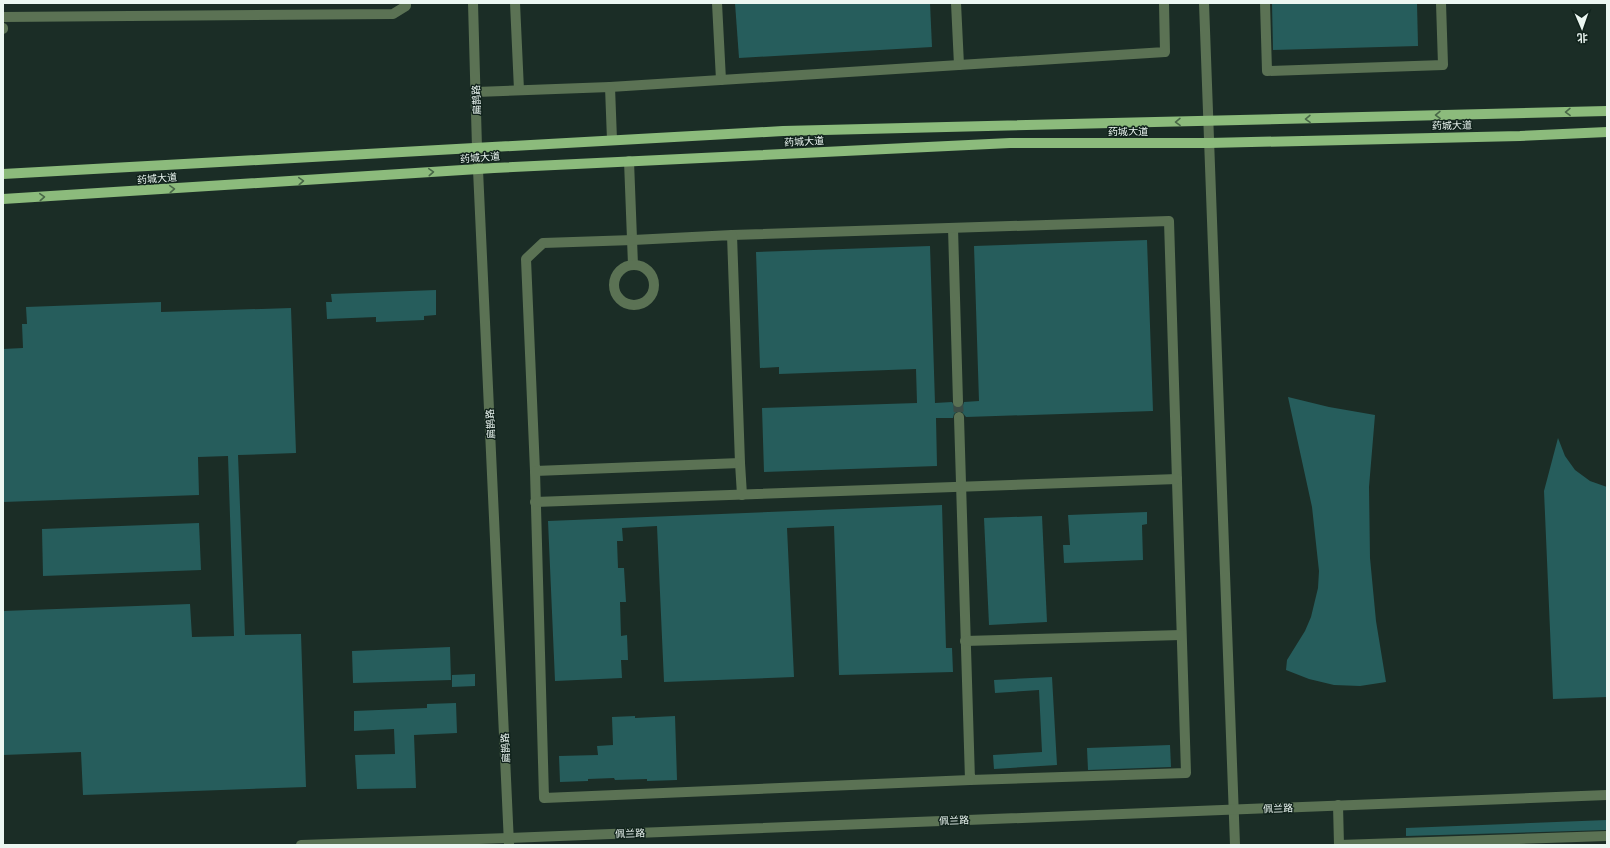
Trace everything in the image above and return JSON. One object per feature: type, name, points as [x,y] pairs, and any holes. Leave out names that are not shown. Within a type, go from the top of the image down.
[{"type":"main road","name":"药城大道","points":[[3,174],[783,131],[1607,111]]},
{"type":"main road","name":"药城大道","points":[[3,199],[479,169],[1010,143],[1209,143],[1520,136],[1607,132]]},
{"type":"street","points":[[3,17],[393,14],[406,6],[406,3]]},
{"type":"street","name":"扁鹊路","points":[[473,3],[478,148],[509,842]]},
{"type":"street","points":[[515,3],[519,90]]},
{"type":"street","points":[[717,3],[721,80]]},
{"type":"street","points":[[956,3],[959,65]]},
{"type":"street","points":[[476,92],[610,87],[1166,52],[1164,3]]},
{"type":"street","points":[[1204,3],[1235,845]]},
{"type":"street","points":[[1265,3],[1267,71],[1443,65],[1441,3]]},
{"type":"street","points":[[610,87],[612,140]]},
{"type":"street","points":[[629,162],[633,264]]},
{"type":"street","points":[[1169,221],[1186,773],[970,780],[544,798],[526,260],[543,243],[732,235],[1169,221]]},
{"type":"street","points":[[953,228],[958,402]]},
{"type":"street","points":[[732,235],[742,495]]},
{"type":"street","points":[[959,417],[970,780]]},
{"type":"street","points":[[534,471],[740,463]]},
{"type":"street","points":[[535,502],[1177,479]]},
{"type":"street","points":[[965,641],[1181,635]]},
{"type":"street","name":"佩兰路","points":[[301,845],[509,842],[1233,809],[1607,795]]},
{"type":"street","points":[[1338,805],[1339,845],[1463,843],[1607,836]]},
{"type":"building","points":[[735,3],[930,3],[932,47],[739,58]]},
{"type":"building","points":[[1272,3],[1417,3],[1418,46],[1273,50]]},
{"type":"building","points":[[1147,240],[1153,411],[966,417],[962,412],[958,411],[954,414],[953,418],[936,418],[937,466],[764,472],[762,408],[917,403],[916,369],[779,374],[779,367],[760,368],[756,252],[930,246],[935,403],[952,402],[955,407],[959,408],[964,402],[979,401],[974,246]]},
{"type":"building","points":[[436,290],[436,315],[424,316],[424,320],[376,322],[376,317],[327,319],[326,302],[332,302],[331,294]]},
{"type":"building","points":[[161,302],[161,312],[291,308],[296,453],[238,455],[245,635],[301,634],[306,787],[83,795],[81,752],[3,755],[3,611],[190,604],[192,637],[234,636],[228,456],[198,457],[199,495],[3,502],[3,349],[23,348],[22,324],[27,324],[26,307]]},
{"type":"building","points":[[1288,397],[1329,407],[1375,415],[1369,487],[1370,558],[1376,621],[1386,682],[1360,686],[1334,685],[1309,679],[1286,670],[1287,660],[1305,631],[1311,617],[1318,588],[1319,571],[1312,507]]},
{"type":"building","points":[[1558,438],[1565,456],[1575,470],[1590,481],[1607,487],[1607,697],[1553,699],[1544,491]]},
{"type":"building","points":[[942,505],[946,648],[952,648],[953,672],[839,675],[834,526],[787,528],[794,677],[664,682],[657,526],[622,528],[623,541],[617,541],[618,568],[624,568],[626,602],[620,602],[621,636],[627,635],[628,660],[621,660],[622,678],[555,681],[548,521]]},
{"type":"building","points":[[1147,512],[1147,524],[1142,525],[1143,560],[1064,563],[1063,545],[1070,545],[1068,515]]},
{"type":"building","points":[[1042,516],[1047,622],[989,625],[984,518]]},
{"type":"building","points":[[199,523],[201,570],[43,576],[42,529]]},
{"type":"building","points":[[450,647],[451,680],[353,683],[352,651]]},
{"type":"building","points":[[475,674],[475,686],[452,687],[452,675]]},
{"type":"building","points":[[1052,677],[1057,765],[994,769],[993,755],[1042,752],[1039,690],[995,693],[994,680]]},
{"type":"building","points":[[456,703],[457,733],[414,735],[416,788],[357,789],[355,755],[395,754],[394,729],[354,731],[354,711],[427,708],[427,704]]},
{"type":"building","points":[[635,716],[635,718],[675,716],[677,780],[615,780],[614,778],[560,782],[559,756],[598,755],[597,746],[613,745],[612,717]]},
{"type":"building","points":[[1170,745],[1171,767],[1088,770],[1087,748]]},
{"type":"building","points":[[1607,820],[1607,830],[1406,836],[1406,828]]},
{"type":"tunnel","points":[[958,402],[959,417]]}]
